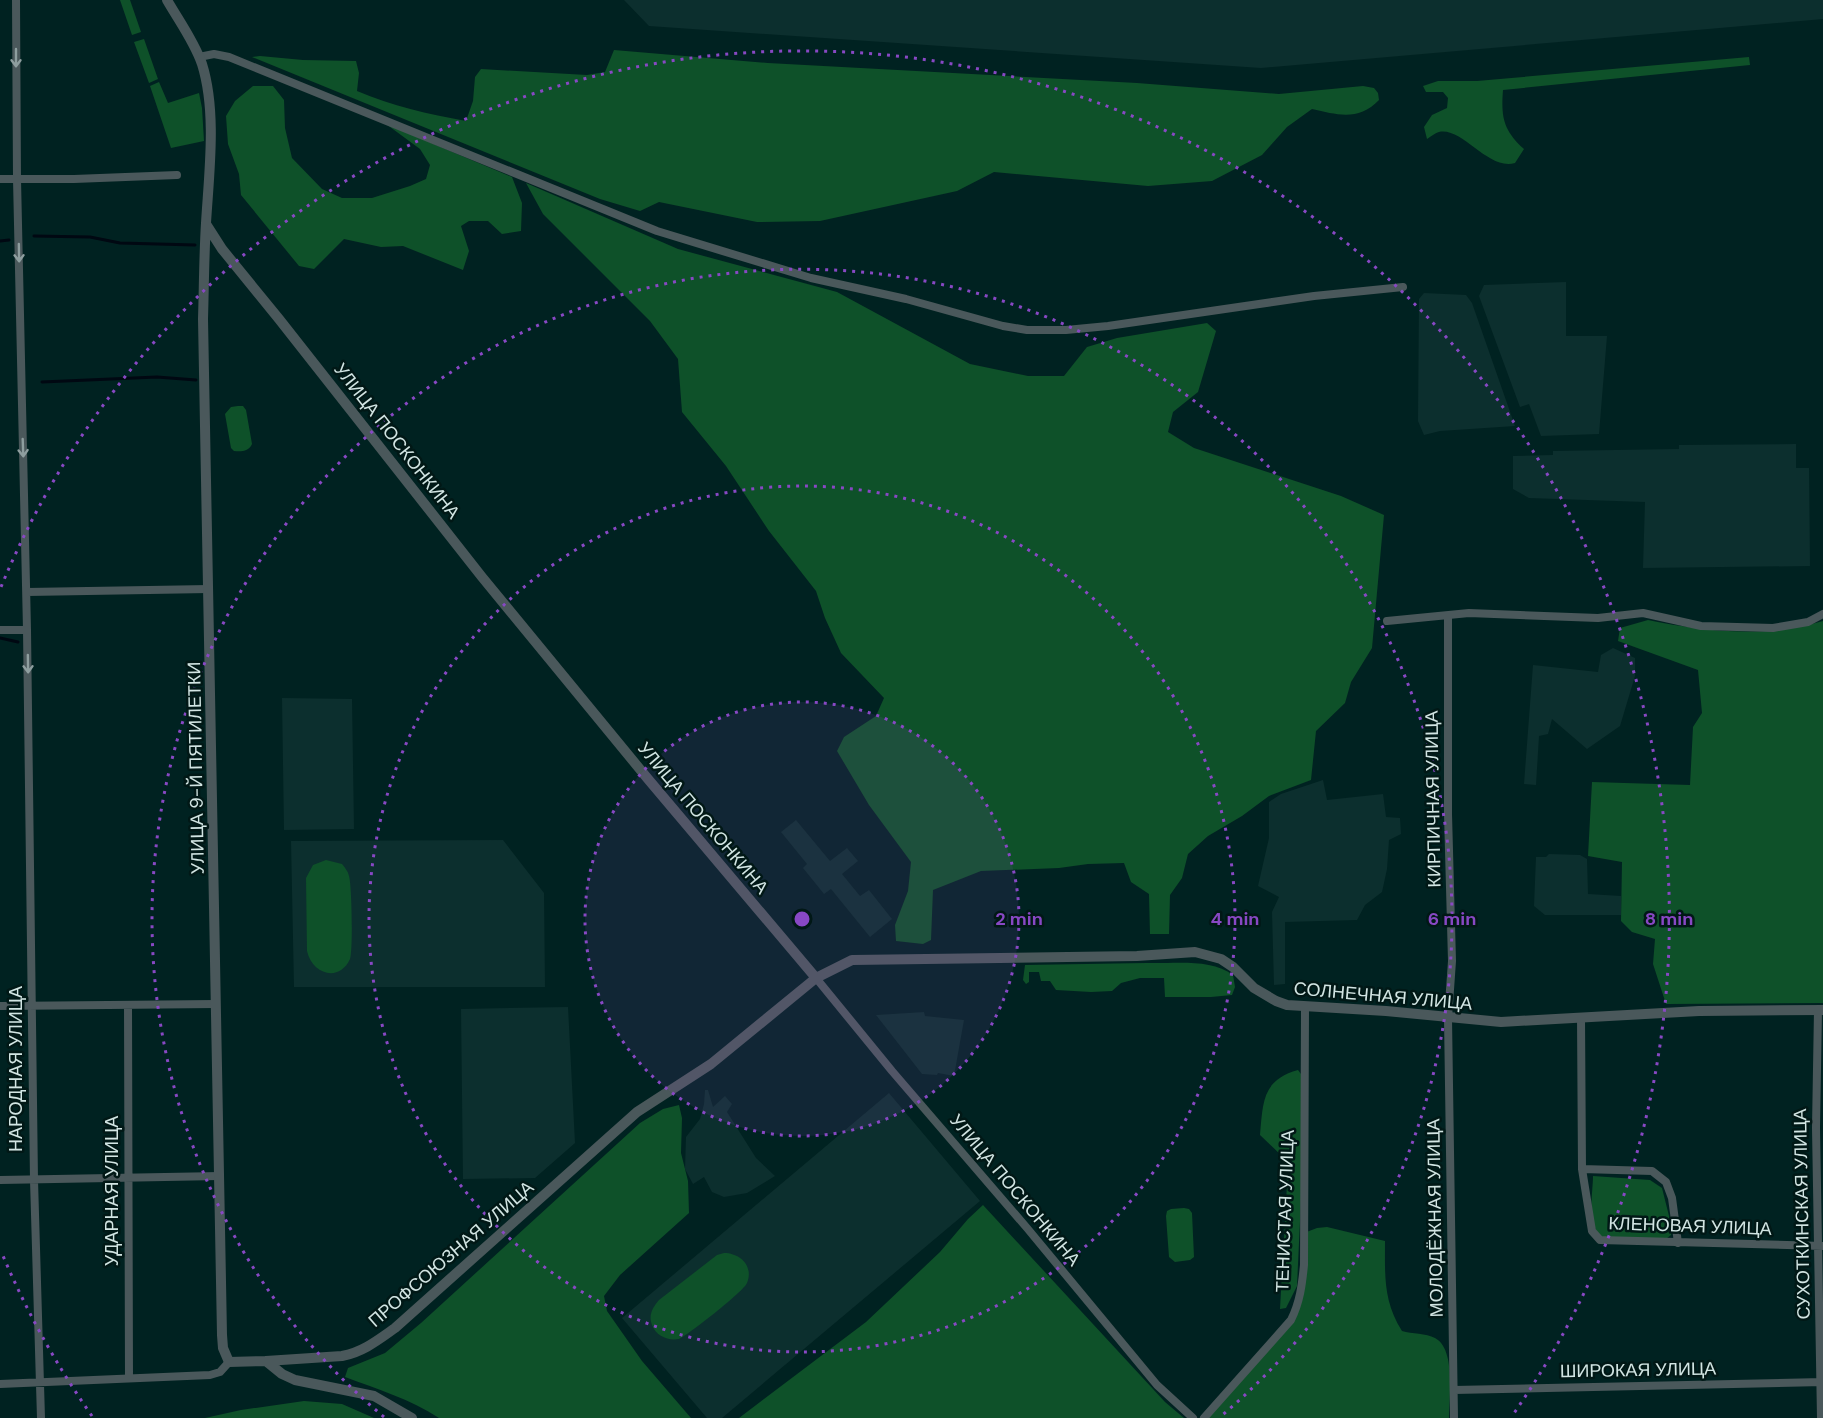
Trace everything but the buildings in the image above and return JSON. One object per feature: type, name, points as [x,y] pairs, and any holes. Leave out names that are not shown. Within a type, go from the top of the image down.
[{"type":"street","name":"НАРОДНАЯ УЛИЦА","points":[[16,0],[17,179],[27,592],[34,1180],[41,1418]]},
{"type":"street","name":"УЛИЦА 9-Й ПЯТИЛЕТКИ","points":[[167,0],[199,57],[208,98],[209,173],[203,319],[222,1335],[223,1348],[229,1362]]},
{"type":"street","points":[[199,57],[214,54],[229,57],[657,231],[811,278],[906,299],[1019,329],[1066,330],[1107,326],[1314,296],[1403,287]]},
{"type":"street","points":[[0,179],[177,175]]},
{"type":"street","name":"УЛИЦА ПОСКОНКИНА","points":[[206,224],[222,249],[482,577],[648,779],[1157,1385],[1193,1418]]},
{"type":"street","points":[[27,592],[208,589]]},
{"type":"street","points":[[1387,621],[1469,613],[1598,618],[1643,613],[1701,626],[1773,628],[1809,622],[1823,614]]},
{"type":"street","name":"КИРПИЧНАЯ УЛИЦА","points":[[1448,616],[1448,814],[1452,961],[1448,1018]]},
{"type":"street","points":[[0,630],[27,630]]},
{"type":"street","name":"СОЛНЕЧНАЯ УЛИЦА","points":[[816,978],[852,960],[1145,956],[1195,952],[1215,956],[1228,962],[1254,988],[1276,1001],[1305,1007],[1386,1011],[1501,1022],[1699,1011],[1820,1010]]},
{"type":"street","name":"ПРОФСОЮЗНАЯ УЛИЦА","points":[[0,1384],[210,1375],[220,1372],[229,1362],[352,1354],[367,1347],[395,1328],[638,1112],[711,1064],[816,978]]},
{"type":"street","points":[[0,1006],[216,1004]]},
{"type":"street","name":"УДАРНАЯ УЛИЦА","points":[[128,1005],[129,1378]]},
{"type":"street","name":"ТЕНИСТАЯ УЛИЦА","points":[[1204,1418],[1291,1320],[1299,1302],[1304,1265],[1305,1007]]},
{"type":"street","name":"СУХОТКИНСКАЯ УЛИЦА","points":[[1820,1010],[1816,1128],[1821,1246],[1821,1418]]},
{"type":"street","name":"МОЛОДЁЖНАЯ УЛИЦА","points":[[1448,1018],[1454,1418]]},
{"type":"street","name":"КЛЕНОВАЯ УЛИЦА","points":[[1581,1018],[1582,1169],[1592,1231],[1600,1240],[1821,1246]]},
{"type":"street","points":[[1582,1169],[1652,1171],[1666,1182],[1672,1198],[1678,1243]]},
{"type":"street","points":[[0,1180],[220,1176]]},
{"type":"street","points":[[266,1361],[282,1374],[295,1380],[374,1396],[412,1418]]},
{"type":"street","name":"ШИРОКАЯ УЛИЦА","points":[[1454,1390],[1822,1383]]},
{"type":"shaded area","points":[[624,0],[1823,0],[1823,19],[1261,68],[649,26]]},
{"type":"shaded area","points":[[1566,282],[1566,336],[1607,336],[1599,434],[1541,436],[1529,404],[1520,407],[1479,296],[1484,285]]},
{"type":"shaded area","points":[[1424,293],[1466,295],[1472,303],[1515,426],[1440,431],[1424,435],[1418,421],[1419,299]]},
{"type":"shaded area","points":[[1796,444],[1796,468],[1809,468],[1810,566],[1643,568],[1645,502],[1529,498],[1513,489],[1513,456],[1553,455],[1553,451],[1679,449],[1679,445]]},
{"type":"shaded area","points":[[1613,648],[1635,658],[1635,676],[1620,726],[1587,749],[1552,719],[1548,734],[1539,736],[1536,785],[1524,784],[1533,665],[1598,672],[1601,655]]},
{"type":"shaded area","points":[[282,698],[352,699],[354,829],[284,830]]},
{"type":"shaded area","points":[[1323,780],[1327,800],[1383,794],[1386,817],[1400,818],[1401,834],[1389,840],[1387,869],[1382,892],[1365,905],[1357,920],[1285,922],[1285,984],[1274,985],[1272,912],[1279,897],[1258,886],[1269,838],[1269,802],[1281,794]]},
{"type":"shaded area","points":[[796,820],[830,861],[847,848],[858,861],[842,874],[860,896],[869,890],[892,919],[870,937],[831,889],[824,894],[803,868],[807,864],[781,832]]},
{"type":"shaded area","points":[[503,840],[544,893],[545,987],[294,987],[291,841]]},
{"type":"shaded area","points":[[1549,854],[1580,855],[1587,859],[1588,894],[1621,896],[1621,915],[1545,915],[1534,906],[1536,857],[1546,857]]},
{"type":"shaded area","points":[[568,1007],[575,1143],[535,1178],[463,1179],[461,1009]]},
{"type":"shaded area","points":[[924,1012],[925,1016],[964,1020],[954,1076],[938,1073],[937,1075],[922,1074],[876,1015]]},
{"type":"shaded area","points":[[705,1090],[708,1090],[713,1107],[725,1096],[732,1104],[727,1112],[756,1158],[775,1176],[747,1193],[724,1197],[712,1192],[704,1177],[693,1184],[685,1169],[686,1137],[700,1119]]},
{"type":"shaded area","points":[[889,1093],[980,1201],[722,1418],[707,1418],[622,1318]]},
{"type":"green space","points":[[120,0],[130,0],[141,32],[132,35]]},
{"type":"green space","points":[[144,39],[158,79],[149,83],[134,42]]},
{"type":"green space","points":[[614,50],[768,63],[1137,83],[1279,94],[1363,86],[1374,88],[1379,100],[1371,107],[1356,114],[1339,114],[1312,109],[1287,127],[1262,155],[1212,181],[1148,186],[994,172],[957,191],[820,221],[757,222],[659,202],[640,211],[600,199],[252,57],[356,61],[359,73],[357,91],[410,109],[466,121],[473,101],[475,77],[481,69],[587,75],[605,72]]},
{"type":"green space","points":[[1749,57],[1750,65],[1503,90],[1502,108],[1505,122],[1512,136],[1524,149],[1515,163],[1505,164],[1495,161],[1448,132],[1439,132],[1427,139],[1424,127],[1432,115],[1447,108],[1448,98],[1443,92],[1426,92],[1423,86],[1438,81],[1477,81]]},
{"type":"green space","points":[[159,82],[168,103],[199,93],[204,141],[171,148],[150,86]]},
{"type":"green space","points":[[253,86],[273,86],[284,100],[285,128],[292,158],[322,189],[342,198],[372,198],[426,179],[430,165],[420,149],[386,124],[512,177],[522,203],[521,231],[502,234],[488,221],[469,221],[461,226],[469,251],[463,270],[403,246],[381,247],[344,239],[314,269],[299,266],[241,195],[239,174],[228,144],[226,116],[235,101]]},
{"type":"green space","points":[[526,183],[678,249],[837,292],[970,364],[1028,376],[1064,376],[1087,347],[1117,338],[1207,323],[1216,331],[1198,392],[1173,412],[1168,432],[1194,448],[1341,496],[1384,515],[1372,648],[1351,682],[1345,703],[1316,731],[1311,780],[1269,796],[1242,816],[1208,836],[1188,854],[1182,878],[1170,895],[1169,934],[1150,934],[1149,894],[1131,882],[1124,863],[981,871],[933,890],[931,940],[923,944],[896,941],[895,925],[908,891],[911,862],[869,805],[837,751],[844,737],[876,716],[884,698],[841,653],[816,591],[769,531],[726,466],[682,412],[678,359],[650,321],[543,214]]},
{"type":"green space","points":[[243,406],[246,410],[252,444],[247,450],[234,451],[231,448],[225,414],[231,407]]},
{"type":"green space","points":[[1648,620],[1692,628],[1736,631],[1779,630],[1823,621],[1823,1003],[1666,1004],[1653,964],[1655,939],[1632,932],[1621,921],[1622,862],[1588,856],[1592,782],[1690,785],[1693,727],[1702,713],[1698,670],[1618,641],[1620,628]]},
{"type":"green space","points":[[326,860],[342,864],[349,874],[351,892],[350,959],[339,971],[333,973],[326,973],[314,965],[307,951],[306,878],[313,865]]},
{"type":"green space","points":[[1192,963],[1214,966],[1233,975],[1235,987],[1232,995],[1165,997],[1164,978],[1140,978],[1121,983],[1112,991],[1091,992],[1056,990],[1050,981],[1041,981],[1039,972],[1029,972],[1029,982],[1026,984],[1023,980],[1025,965]]},
{"type":"green space","points":[[1298,1070],[1301,1074],[1301,1200],[1297,1286],[1286,1308],[1280,1309],[1287,1184],[1284,1158],[1260,1135],[1264,1103],[1271,1086],[1286,1074]]},
{"type":"green space","points":[[679,1105],[682,1118],[681,1153],[688,1181],[689,1213],[620,1275],[604,1296],[607,1311],[642,1361],[691,1418],[439,1418],[405,1400],[345,1377],[348,1368],[385,1353],[421,1323],[640,1123],[663,1109]]},
{"type":"green space","points":[[1593,1176],[1650,1180],[1662,1188],[1672,1228],[1671,1235],[1666,1239],[1602,1237],[1597,1232],[1592,1217]]},
{"type":"green space","points":[[983,1205],[1165,1402],[1184,1418],[739,1418],[866,1322],[940,1252]]},
{"type":"green space","points":[[1171,1209],[1189,1209],[1192,1213],[1194,1257],[1190,1260],[1175,1262],[1169,1257],[1166,1216],[1167,1211]]},
{"type":"green space","points":[[1327,1227],[1385,1241],[1386,1288],[1391,1309],[1402,1331],[1435,1338],[1446,1352],[1450,1374],[1449,1418],[1204,1418],[1296,1311],[1304,1233]]},
{"type":"green space","points":[[724,1253],[735,1255],[747,1266],[749,1277],[744,1288],[679,1339],[659,1335],[652,1325],[651,1318],[652,1311],[659,1300],[717,1255]]},
{"type":"green space","points":[[304,1401],[342,1404],[374,1418],[205,1418],[241,1410]]},
{"type":"waterway","points":[[34,236],[90,237],[120,243],[195,245]]},
{"type":"waterway","points":[[0,241],[9,240]]},
{"type":"waterway","points":[[42,382],[157,377],[196,380]]},
{"type":"waterway","points":[[0,638],[18,642]]}]
